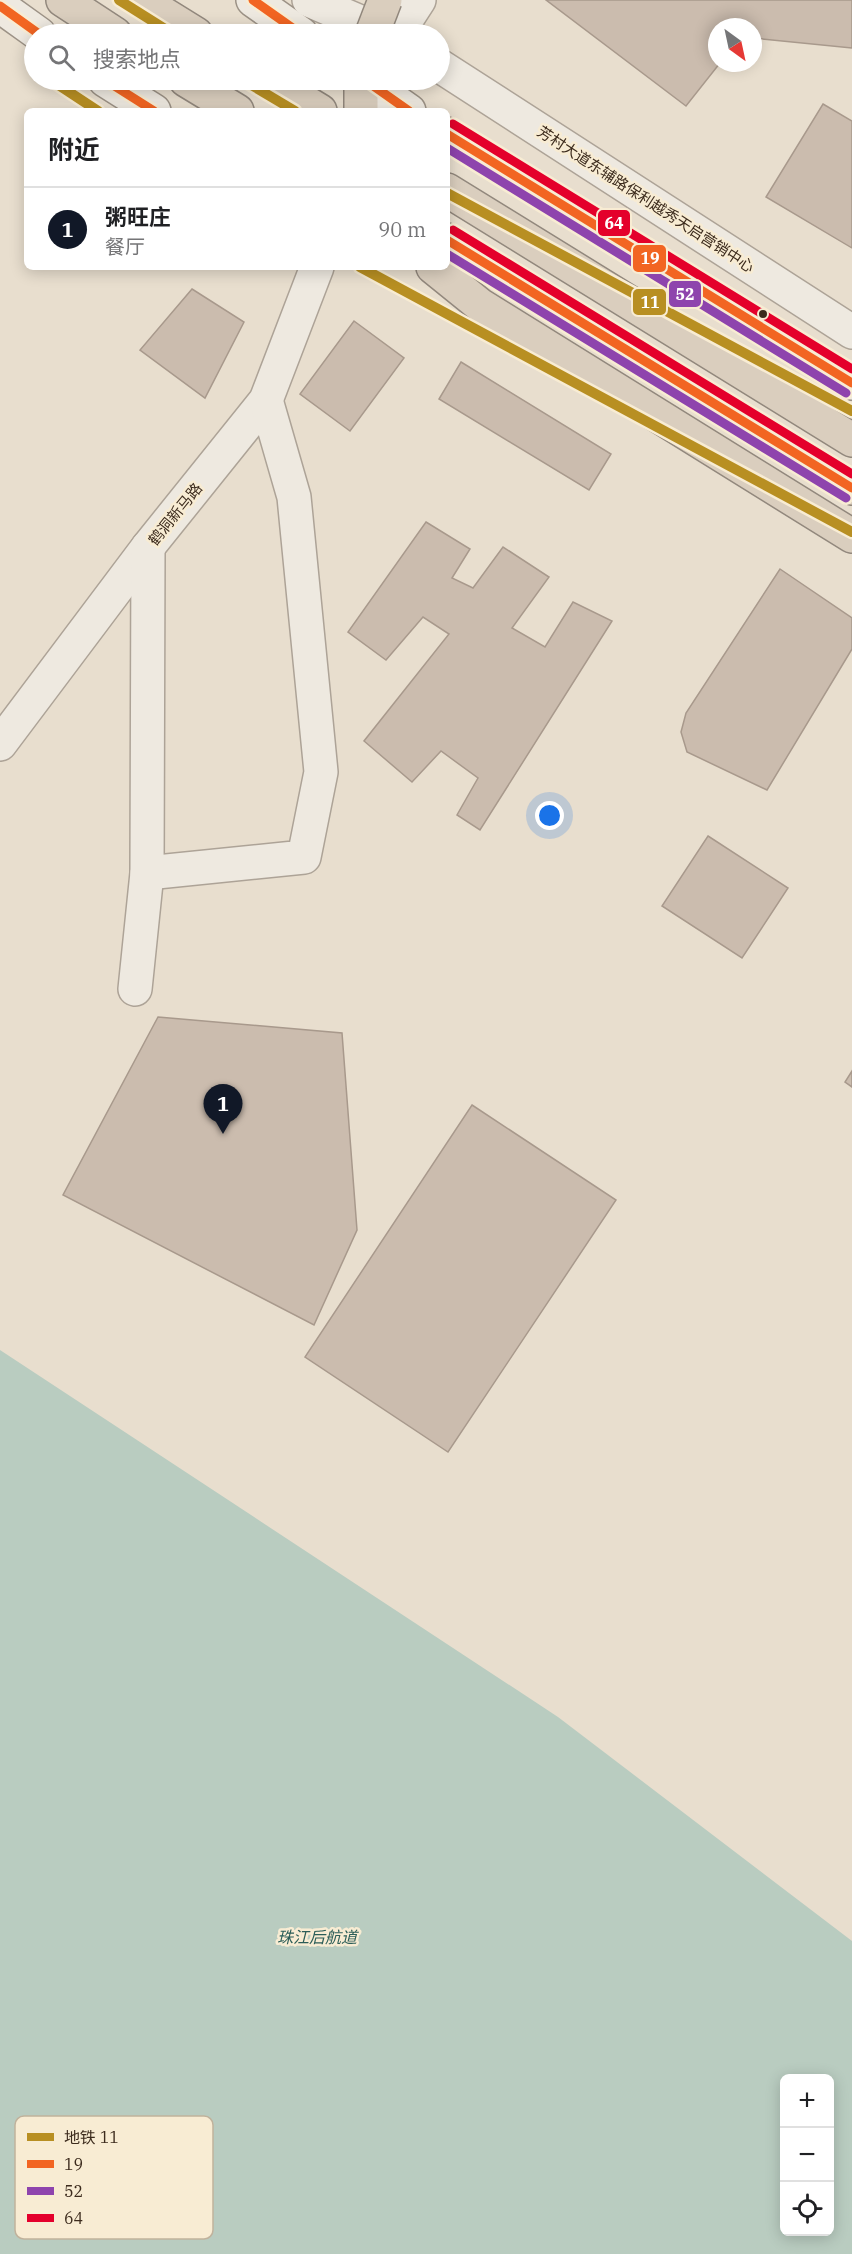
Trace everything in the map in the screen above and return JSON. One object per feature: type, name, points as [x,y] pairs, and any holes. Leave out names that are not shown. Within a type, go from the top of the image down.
[{"type":"highway","points":[[63,0],[100,24]]},
{"type":"highway","points":[[141,0],[180,24]]},
{"type":"highway","points":[[376,24],[385,0]]},
{"type":"highway","points":[[202,90],[232,108]]},
{"type":"highway","points":[[285,90],[315,108]]},
{"type":"highway","points":[[361,108],[362,90]]},
{"type":"highway","points":[[450,192],[852,440]]},
{"type":"highway","points":[[450,242],[852,488]]},
{"type":"highway","points":[[437,270],[480,304],[852,536]]},
{"type":"street","points":[[253,0],[288,24]]},
{"type":"street","points":[[309,0],[365,24]]},
{"type":"street","points":[[403,24],[419,0]]},
{"type":"street","points":[[0,6],[25,24]]},
{"type":"street","name":"芳村大道东辅路保利越秀天启营销中心","points":[[450,72],[852,332]]},
{"type":"street","points":[[121,90],[149,108]]},
{"type":"street","points":[[378,90],[405,108]]},
{"type":"street","points":[[450,136],[852,383]]},
{"type":"street","name":"鹤洞新马路","points":[[0,744],[148,548],[266,400],[316,270]]},
{"type":"street","points":[[147,873],[304,857],[321,772],[294,497],[266,400]]},
{"type":"street","points":[[135,989],[147,873],[148,548]]},
{"type":"water","name":"珠江后航道","points":[[0,1350],[558,1717],[852,1941],[852,2254],[0,2254]]},
{"type":"building","points":[[546,0],[852,0],[852,48],[762,39],[762,18],[708,18],[708,72],[713,72],[686,106]]},
{"type":"building","points":[[823,104],[852,121],[852,248],[766,197]]},
{"type":"building","points":[[192,289],[244,322],[205,398],[140,350]]},
{"type":"building","points":[[354,321],[404,358],[350,431],[300,394]]},
{"type":"building","points":[[461,362],[611,454],[589,490],[439,399]]},
{"type":"building","points":[[426,522],[470,549],[452,578],[473,588],[503,547],[549,577],[512,628],[545,647],[573,602],[612,621],[480,830],[457,815],[478,778],[441,751],[412,782],[364,741],[449,634],[423,617],[386,660],[348,632]]},
{"type":"building","points":[[780,569],[852,618],[852,649],[767,790],[687,752],[681,732],[686,713]]},
{"type":"building","points":[[708,836],[788,888],[742,958],[662,906]]},
{"type":"building","points":[[158,1017],[342,1033],[357,1230],[314,1325],[63,1195]]},
{"type":"building","points":[[852,1071],[852,1087],[845,1082]]},
{"type":"building","points":[[472,1105],[616,1200],[448,1452],[305,1357]]},
{"type":"metro line","name":"11","points":[[119,0],[157,24]]},
{"type":"metro line","name":"11","points":[[66,90],[93,108]]},
{"type":"metro line","name":"11","points":[[260,90],[290,108]]},
{"type":"metro line","name":"11","points":[[450,195],[852,411]]},
{"type":"metro line","name":"11","points":[[366,270],[852,532]]},
{"type":"transit line","name":"19","points":[[253,0],[287,24]]},
{"type":"transit line","name":"19","points":[[0,6],[25,24]]},
{"type":"transit line","name":"19","points":[[121,90],[149,108]]},
{"type":"transit line","name":"19","points":[[379,90],[405,108]]},
{"type":"transit line","name":"64","points":[[453,124],[852,369]]},
{"type":"transit line","name":"19","points":[[450,136],[852,383]]},
{"type":"transit line","name":"52","points":[[450,150],[846,393]]},
{"type":"transit line","name":"64","points":[[453,230],[852,474]]},
{"type":"transit line","name":"19","points":[[450,242],[852,488]]},
{"type":"transit line","name":"52","points":[[450,256],[846,498]]},
{"type":"place","name":"粥旺庄","points":[[223,1134]]}]
